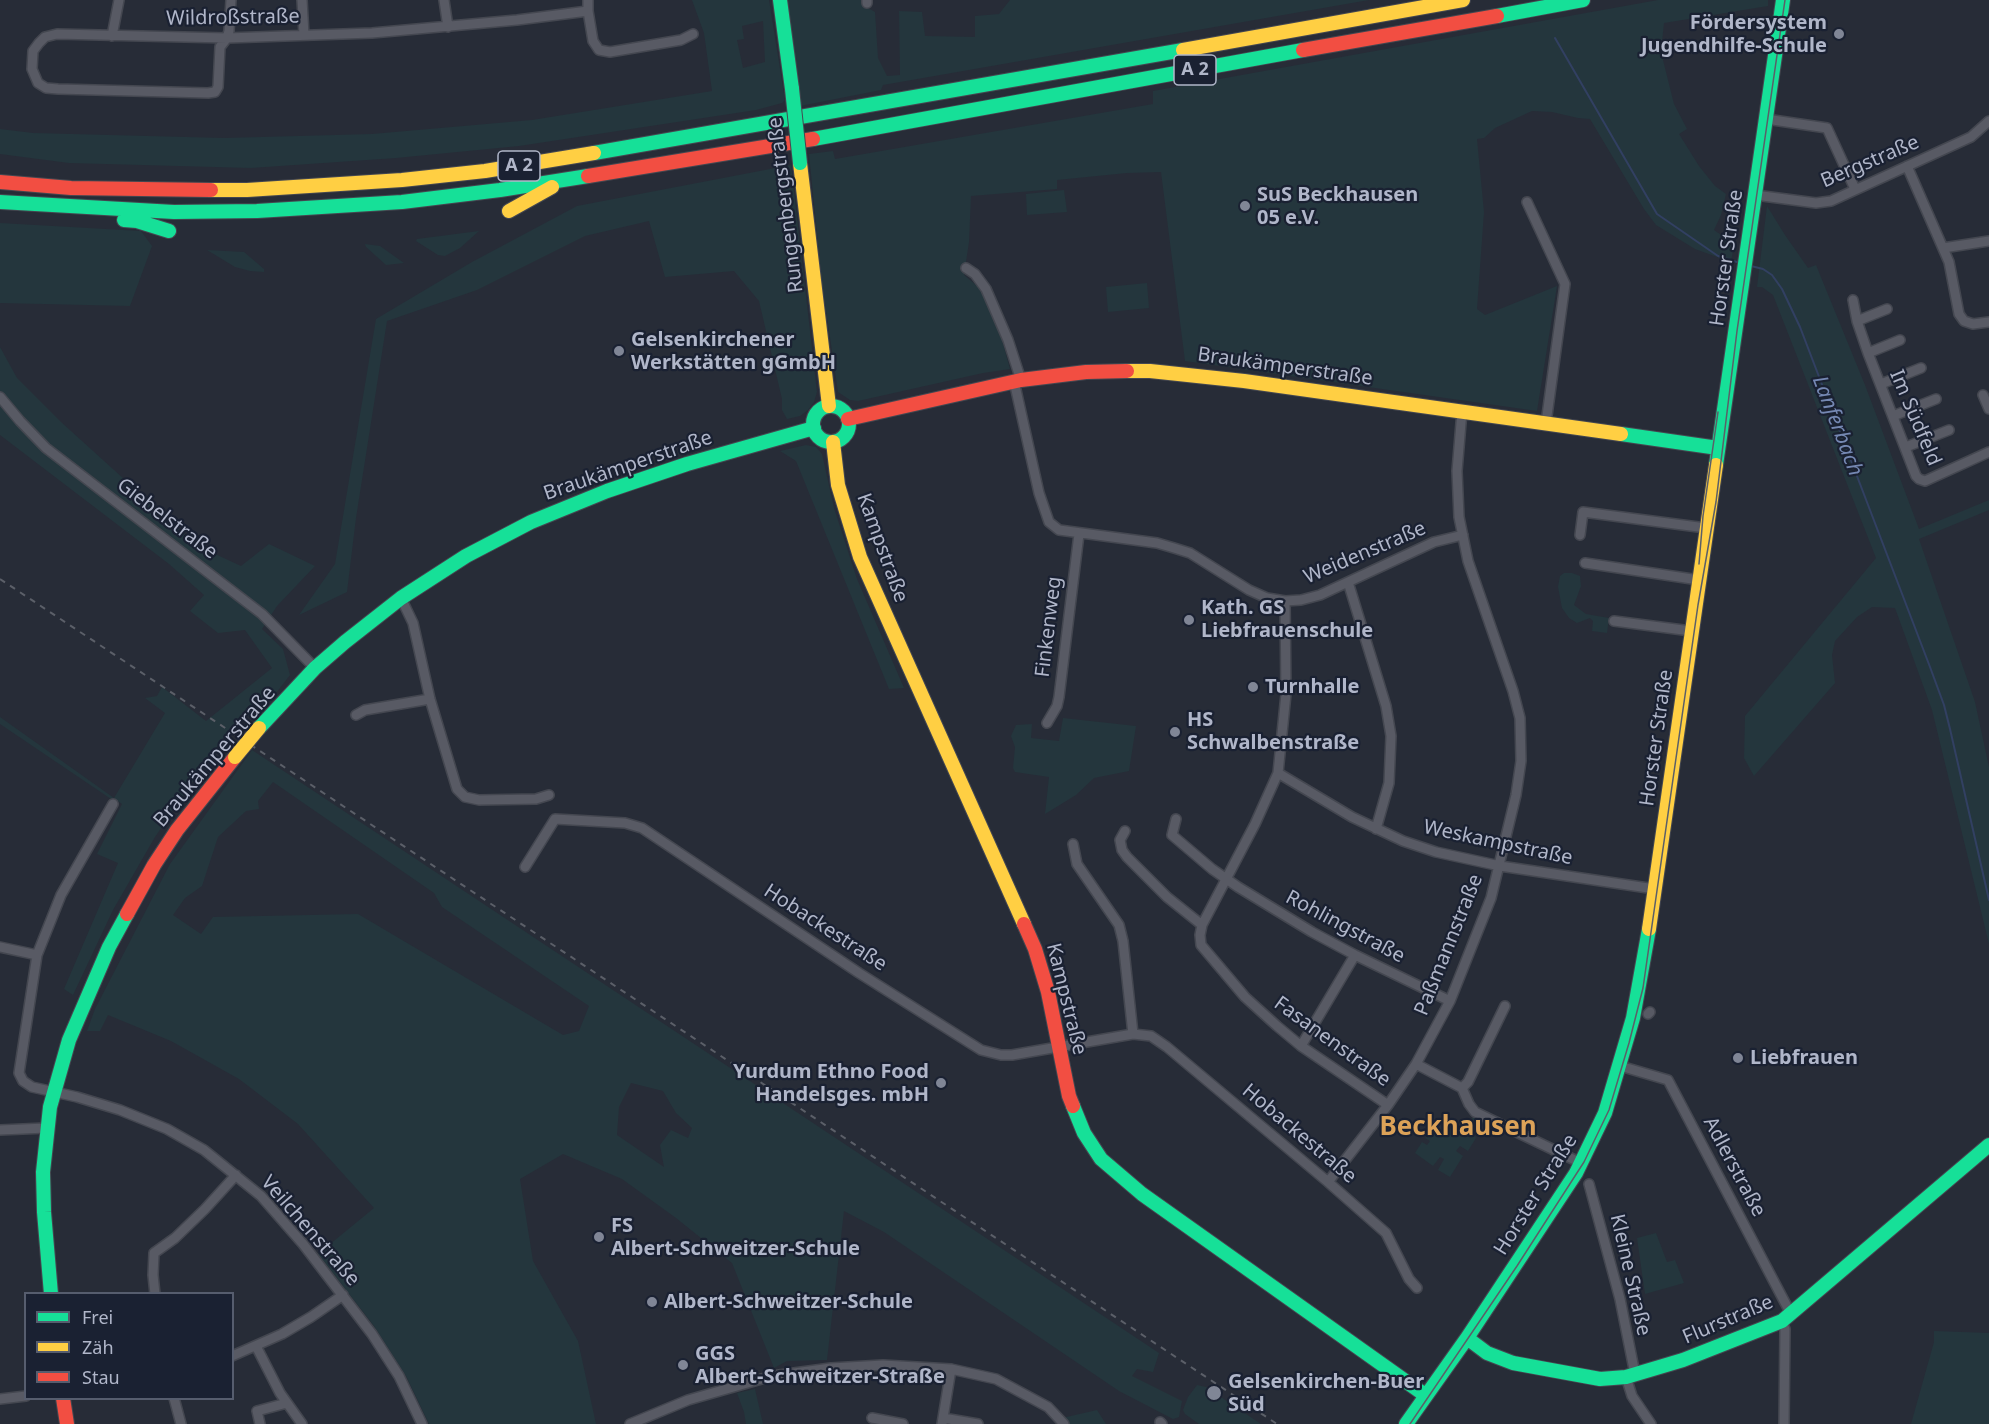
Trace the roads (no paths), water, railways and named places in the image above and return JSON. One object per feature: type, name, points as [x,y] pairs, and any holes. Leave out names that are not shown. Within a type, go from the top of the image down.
[{"type":"main road","name":"Rungenbergstraße","points":[[780,0],[829,406]]},
{"type":"main road","name":"A 2","points":[[0,182],[71,188],[247,190],[402,180],[485,171],[805,117],[1463,0]]},
{"type":"main road","name":"A 2","points":[[0,202],[174,212],[330,208],[402,202],[562,181],[807,140],[1583,0]]},
{"type":"main road","name":"Horster Straße","points":[[1407,1424],[1425,1395],[1467,1338],[1581,1163],[1605,1113],[1620,1066],[1640,989],[1783,0]]},
{"type":"main road","points":[[509,211],[562,181]]},
{"type":"main road","points":[[91,208],[113,219],[137,221],[169,231]]},
{"type":"main road","name":"Braukämperstraße","points":[[848,418],[1017,381],[1086,372],[1150,371],[1462,411],[1718,448]]},
{"type":"main road","points":[[829,406],[842,410],[848,418],[848,432],[839,441],[833,442],[819,437],[814,428],[816,415],[829,406]]},
{"type":"main road","name":"Braukämperstraße","points":[[51,1292],[42,1172],[50,1107],[69,1040],[109,947],[154,865],[177,830],[259,728],[315,668],[402,598],[466,556],[568,506],[657,473],[758,442],[814,428]]},
{"type":"main road","name":"Kampstraße","points":[[833,442],[838,485],[860,557],[1031,939],[1048,992],[1069,1096],[1077,1121],[1091,1145],[1118,1175],[1219,1250],[1425,1395]]},
{"type":"main road","name":"Flurstraße","points":[[1467,1338],[1487,1353],[1512,1363],[1600,1379],[1630,1376],[1683,1360],[1786,1318],[1989,1145]]},
{"type":"main road","points":[[63,1400],[67,1424]]},
{"type":"street","points":[[112,36],[119,0]]},
{"type":"street","points":[[227,38],[231,0]]},
{"type":"street","points":[[302,0],[304,35]]},
{"type":"street","points":[[444,0],[447,27]]},
{"type":"street","points":[[588,0],[593,41],[599,50],[610,52],[681,40],[693,34]]},
{"type":"street","name":"Wildroßstraße","points":[[227,38],[220,47],[219,87],[215,92],[46,88],[38,83],[32,69],[33,51],[45,36],[57,34],[227,38],[304,35],[447,27],[588,11]]},
{"type":"street","points":[[1766,119],[1827,128],[1855,189]]},
{"type":"street","name":"Bergstraße","points":[[1755,195],[1824,203],[1971,137],[1989,121]]},
{"type":"street","points":[[1907,166],[1943,248],[1953,277],[1959,314],[1964,321],[1972,324],[1989,322]]},
{"type":"street","points":[[1527,202],[1565,284],[1546,423]]},
{"type":"street","points":[[1943,248],[1989,241]]},
{"type":"street","points":[[966,268],[975,274],[986,289],[1008,340],[1017,381]]},
{"type":"street","name":"Im Südfeld","points":[[1853,300],[1857,321],[1868,353],[1916,476],[1924,481],[1989,452]]},
{"type":"street","points":[[1857,321],[1887,309]]},
{"type":"street","points":[[1868,353],[1900,340]]},
{"type":"street","points":[[1881,384],[1922,368]]},
{"type":"street","name":"Weidenstraße","points":[[1017,381],[1034,474],[1048,522],[1059,530],[1157,543],[1190,553],[1249,590],[1267,598],[1285,601],[1311,598],[1434,542],[1462,535]]},
{"type":"street","points":[[1983,395],[1989,409]]},
{"type":"street","name":"Giebelstraße","points":[[0,397],[20,422],[46,448],[254,608],[315,668]]},
{"type":"street","points":[[1893,416],[1936,399]]},
{"type":"street","name":"Paßmannstraße","points":[[1328,1182],[1388,1105],[1416,1064],[1450,1001],[1480,929],[1500,866],[1516,795],[1521,761],[1521,729],[1513,691],[1468,561],[1462,535],[1457,471],[1462,411]]},
{"type":"street","points":[[1906,447],[1949,430]]},
{"type":"street","points":[[1580,535],[1582,512],[1706,528]]},
{"type":"street","name":"Finkenweg","points":[[1047,723],[1057,706],[1059,697],[1079,534]]},
{"type":"street","points":[[1585,563],[1699,580]]},
{"type":"street","points":[[1348,582],[1386,706],[1391,736],[1389,783],[1376,829]]},
{"type":"street","points":[[402,598],[413,623],[430,699],[457,789],[465,797],[479,800],[536,799],[549,795]]},
{"type":"street","points":[[1125,831],[1120,840],[1122,850],[1127,857],[1167,897],[1202,924],[1278,773],[1286,694],[1285,601]]},
{"type":"street","points":[[1614,621],[1692,631]]},
{"type":"street","points":[[356,716],[365,710],[430,699]]},
{"type":"street","name":"Weskampstraße","points":[[1278,773],[1352,818],[1436,852],[1500,866],[1655,889]]},
{"type":"street","points":[[0,947],[37,955],[61,895],[113,804]]},
{"type":"street","name":"Hobackestraße","points":[[525,867],[555,819],[625,823],[642,828],[859,973],[981,1050],[1012,1055],[1133,1034],[1150,1036],[1167,1047],[1386,1233],[1409,1279],[1417,1288]]},
{"type":"street","name":"Rohlingstraße","points":[[1176,819],[1172,835],[1212,869],[1238,887],[1312,932],[1450,1001]]},
{"type":"street","points":[[1073,844],[1077,864],[1115,917],[1122,933],[1133,1034]]},
{"type":"street","name":"Fasanenstraße","points":[[1202,924],[1201,945],[1245,998],[1301,1046],[1388,1105]]},
{"type":"street","name":"Veilchenstraße","points":[[37,955],[19,1073],[23,1081],[32,1087],[120,1110],[167,1129],[204,1150],[261,1196],[303,1244],[372,1334],[399,1376],[422,1424]]},
{"type":"street","points":[[1301,1046],[1355,955]]},
{"type":"street","points":[[1462,1088],[1468,1082],[1506,1006]]},
{"type":"street","points":[[1416,1064],[1462,1088],[1468,1104],[1475,1112],[1581,1163]]},
{"type":"street","name":"Adlerstraße","points":[[1620,1066],[1668,1080],[1786,1318],[1784,1424]]},
{"type":"street","points":[[0,1130],[46,1128]]},
{"type":"street","points":[[155,1292],[154,1253],[175,1238],[206,1209],[236,1175]]},
{"type":"street","name":"Kleine Straße","points":[[1589,1184],[1620,1299],[1632,1396],[1651,1424]]},
{"type":"street","points":[[234,1355],[311,1317],[343,1294]]},
{"type":"street","points":[[256,1346],[287,1403],[302,1424]]},
{"type":"street","points":[[630,1424],[644,1422],[688,1400],[772,1376],[831,1368],[883,1365],[951,1369],[996,1379],[1048,1407],[1064,1424]]},
{"type":"street","points":[[951,1369],[943,1421],[978,1424]]},
{"type":"street","points":[[0,1399],[24,1396]]},
{"type":"street","points":[[175,1400],[181,1424]]},
{"type":"street","points":[[260,1424],[257,1411],[287,1403]]},
{"type":"street","points":[[872,1418],[903,1424]]},
{"type":"waterway","name":"Lanferbach","points":[[1555,38],[1657,214],[1718,256],[1740,263]]},
{"type":"waterway","name":"Lanferbach","points":[[1751,266],[1763,269],[1772,275],[1782,289],[1800,327],[1930,667],[1944,705],[1989,900]]},
{"type":"tram line","points":[[1410,1424],[1584,1162],[1609,1110],[1629,1043],[1643,988],[1698,605],[1716,502],[1737,331],[1785,0]]},
{"type":"tram line","points":[[1699,564],[1703,516],[1718,412]]},
{"type":"railway","points":[[0,579],[1277,1424]]},
{"type":"place","name":"Fördersystem Jugendhilfe-Schule","points":[[1839,34]]},
{"type":"place","name":"SuS Beckhausen 05 e.V.","points":[[1245,206]]},
{"type":"place","name":"Gelsenkirchener Werkstätten gGmbH","points":[[619,351]]},
{"type":"place","name":"Kath. GS Liebfrauenschule","points":[[1189,620]]},
{"type":"place","name":"Turnhalle","points":[[1253,687]]},
{"type":"place","name":"HS Schwalbenstraße","points":[[1175,732]]},
{"type":"place","name":"Liebfrauen","points":[[1738,1058]]},
{"type":"place","name":"Yurdum Ethno Food Handelsges. mbH","points":[[941,1083]]},
{"type":"place","name":"FS Albert-Schweitzer-Schule","points":[[599,1237]]},
{"type":"place","name":"Albert-Schweitzer-Schule","points":[[652,1302]]},
{"type":"place","name":"GGS Albert-Schweitzer-Straße","points":[[683,1365]]},
{"type":"place","name":"Gelsenkirchen-Buer Süd","points":[[1214,1393]]},
{"type":"district","name":"Beckhausen","points":[[1458,1128]]}]
